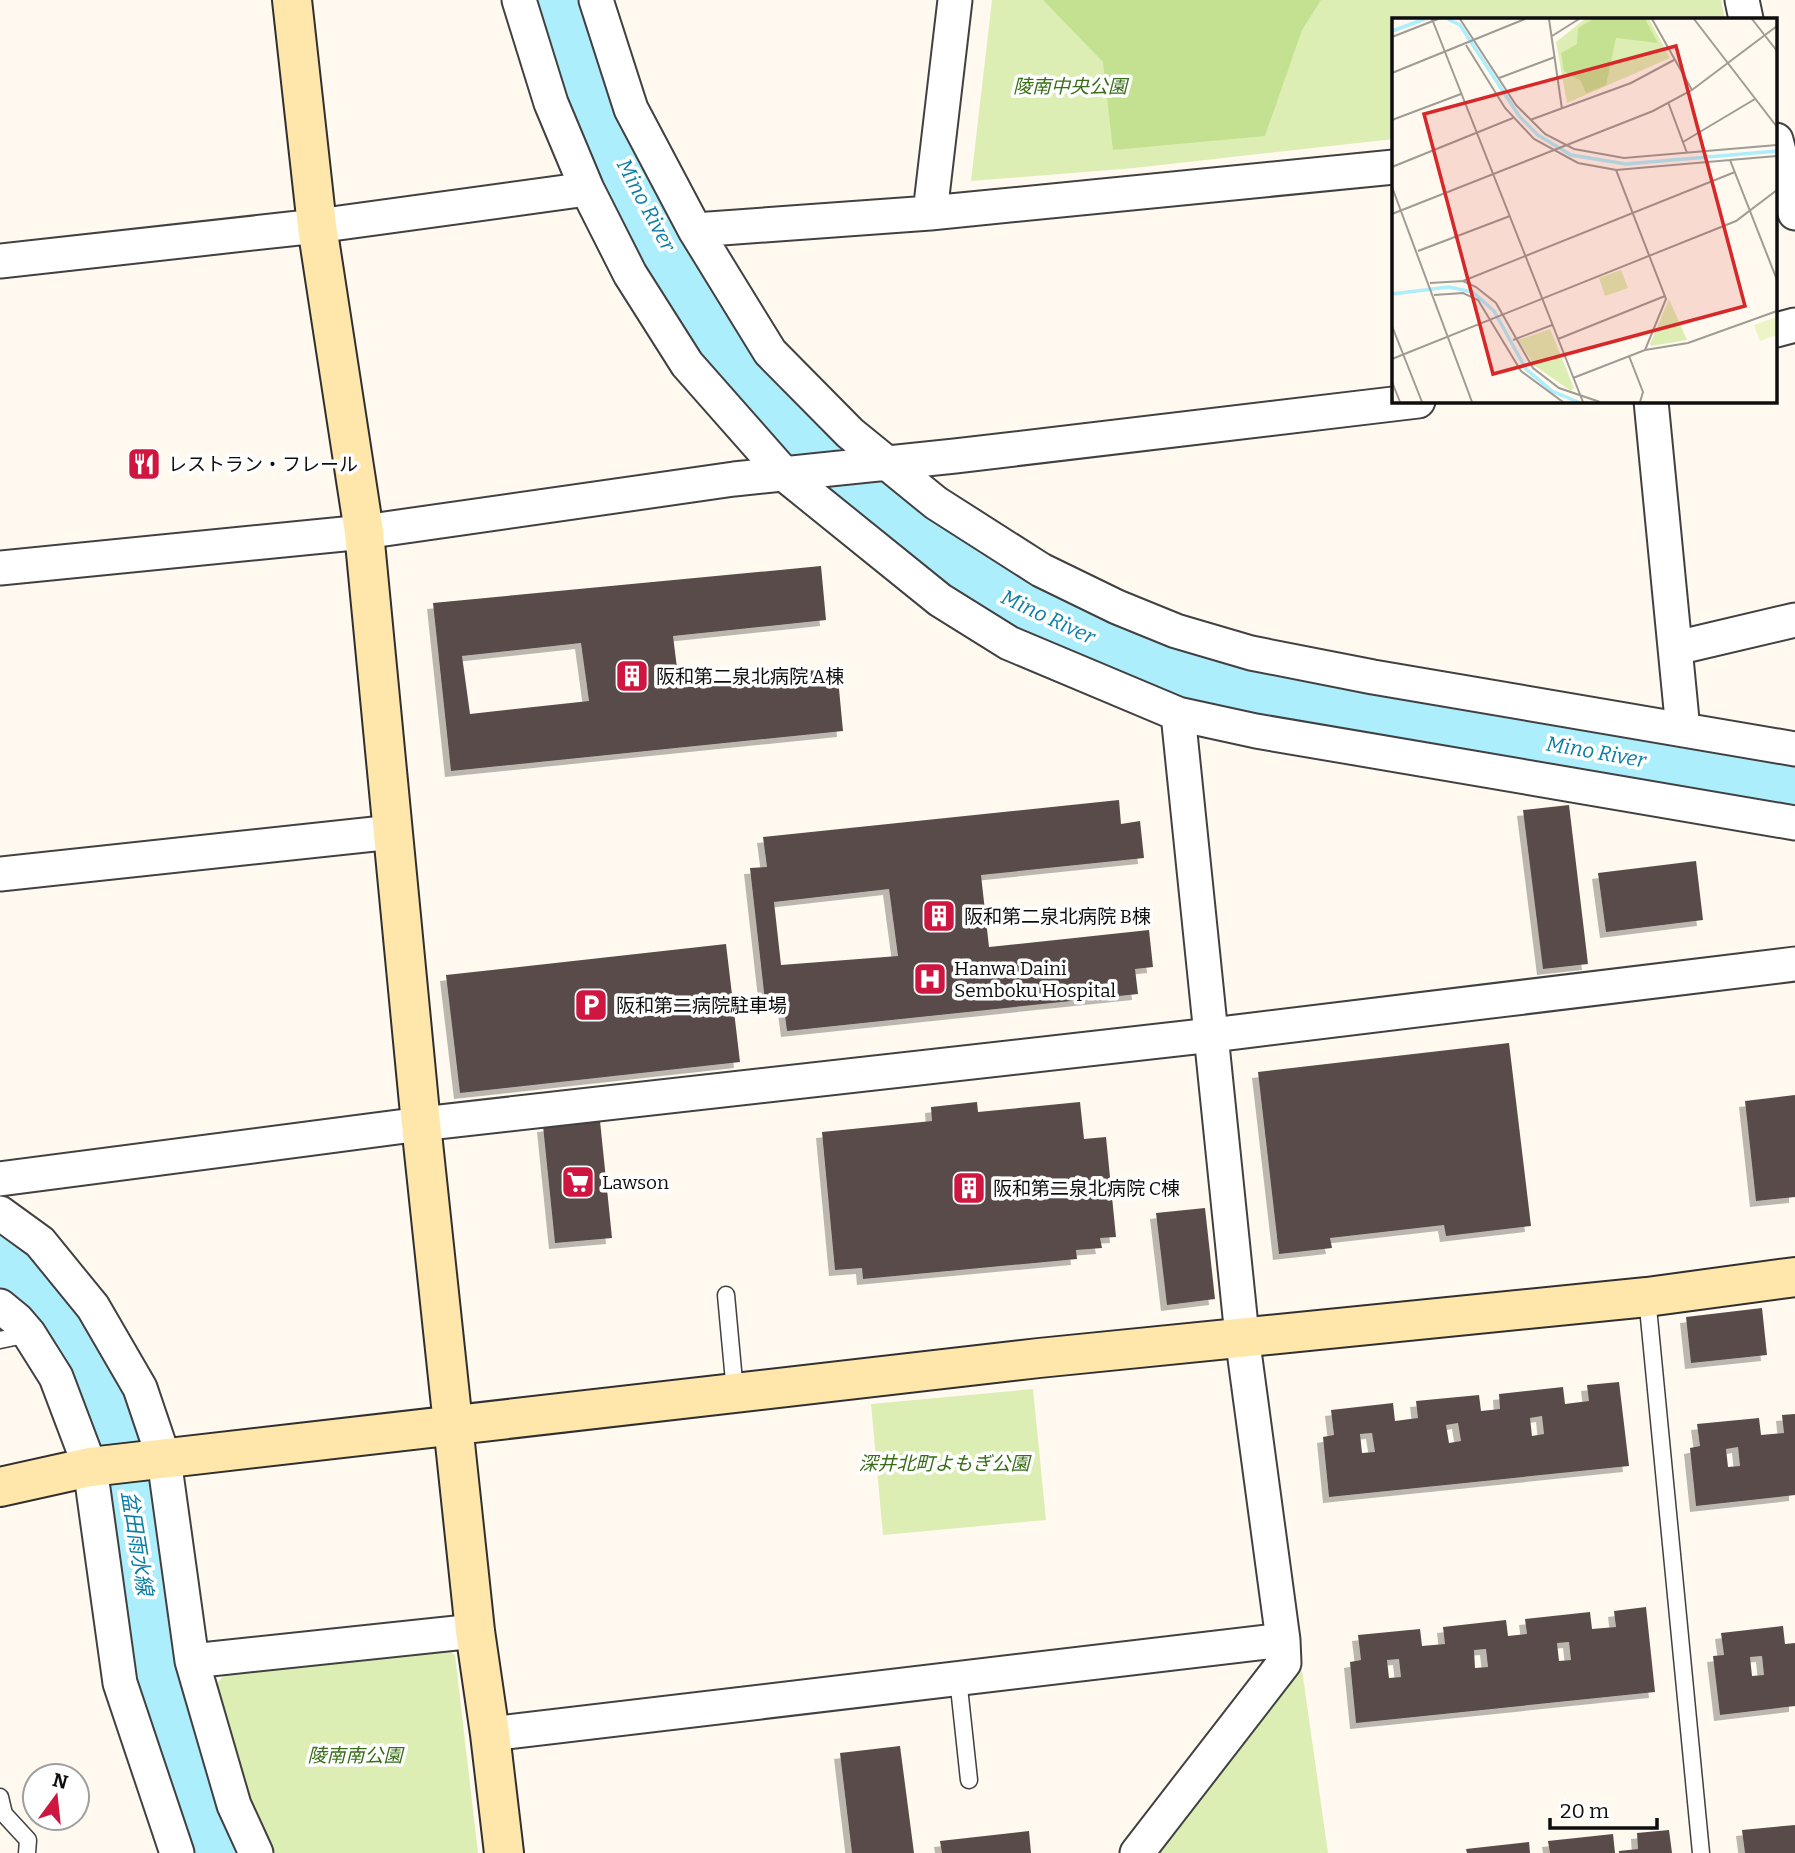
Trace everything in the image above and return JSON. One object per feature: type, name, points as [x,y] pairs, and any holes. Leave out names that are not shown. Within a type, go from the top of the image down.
[{"type":"street","points":[[292,0],[317,226],[364,533],[421,1124],[475,1631],[504,1853]]},
{"type":"street","points":[[519,0],[551,103],[587,189],[630,274],[687,364],[798,473],[940,600],[1009,643],[1088,678],[1178,713],[1256,731],[1795,823]]},
{"type":"street","points":[[596,0],[631,109],[695,230],[771,352],[850,433],[875,464],[1041,570],[1117,607],[1176,631],[1251,653],[1795,749]]},
{"type":"street","points":[[930,213],[955,0]]},
{"type":"street","points":[[1742,0],[1746,18]]},
{"type":"street","points":[[1778,148],[1795,213]]},
{"type":"street","points":[[695,230],[930,213],[1392,167]]},
{"type":"street","points":[[0,261],[317,226],[587,189]]},
{"type":"street","points":[[1778,329],[1795,325]]},
{"type":"street","points":[[0,568],[364,533],[798,473],[1409,402]]},
{"type":"street","points":[[1651,402],[1684,730]]},
{"type":"street","points":[[1676,648],[1795,620]]},
{"type":"street","points":[[1137,1853],[1284,1663],[1242,1336],[1178,713]]},
{"type":"street","points":[[0,874],[393,832]]},
{"type":"street","points":[[0,1179],[421,1124],[1212,1035],[1795,964]]},
{"type":"street","points":[[0,1213],[40,1242],[93,1307],[140,1388],[156,1460],[192,1661],[234,1805],[256,1853]]},
{"type":"street","points":[[0,1487],[100,1466],[1242,1336],[1647,1297],[1795,1277]]},
{"type":"street","points":[[0,1306],[18,1320],[14,1337],[56,1377],[100,1466],[120,1684],[177,1853]]},
{"type":"street","points":[[192,1661],[475,1631]]},
{"type":"street","points":[[490,1734],[1283,1640]]},
{"type":"lane","points":[[726,1295],[735,1392]]},
{"type":"lane","points":[[1647,1297],[1701,1853]]},
{"type":"lane","points":[[958,1678],[969,1780]]},
{"type":"lane","points":[[0,1797],[4,1814],[28,1840],[26,1853]]},
{"type":"green space","name":"陵南中央公園","points":[[992,0],[1721,0],[1725,18],[1392,18],[1392,139],[1134,168],[971,181]]},
{"type":"green space","points":[[1043,0],[1321,0],[1302,30],[1265,136],[1113,150],[1103,62]]},
{"type":"green space","name":"深井北町よもぎ公園","points":[[1033,1389],[1046,1520],[883,1535],[871,1404]]},
{"type":"green space","name":"陵南南公園","points":[[442,1646],[455,1655],[478,1853],[275,1853],[249,1801],[217,1684],[227,1671]]},
{"type":"green space","points":[[1302,1670],[1328,1853],[1155,1853],[1281,1696]]},
{"type":"building","name":"阪和第二泉北病院 A棟","points":[[821,566],[826,620],[673,636],[679,684],[837,668],[843,731],[451,771],[433,603]],"holes":[[[581,643],[589,701],[470,714],[462,656]]]},
{"type":"building","name":"阪和第二泉北病院 B棟","points":[[1119,800],[1121,824],[1140,821],[1144,858],[981,875],[989,947],[1149,930],[1153,967],[1135,969],[1138,994],[787,1031],[783,1000],[765,1001],[750,868],[767,867],[763,837]],"holes":[[[889,889],[898,956],[781,965],[774,902]]]},
{"type":"building","points":[[1569,805],[1588,964],[1543,969],[1523,810]]},
{"type":"building","points":[[1696,861],[1703,920],[1606,932],[1598,873]]},
{"type":"building","name":"阪和第二病院駐車場","points":[[726,944],[740,1062],[460,1093],[446,975]]},
{"type":"building","points":[[1509,1043],[1531,1226],[1446,1236],[1444,1225],[1330,1238],[1332,1248],[1279,1254],[1258,1072]]},
{"type":"building","points":[[1795,1095],[1795,1197],[1756,1201],[1745,1101]]},
{"type":"building","name":"阪和第二泉北病院 C棟","points":[[977,1102],[978,1112],[1080,1102],[1084,1139],[1106,1137],[1116,1237],[1100,1238],[1102,1248],[1076,1250],[1077,1259],[863,1279],[862,1268],[835,1270],[822,1132],[932,1121],[931,1107]]},
{"type":"building","name":"Lawson","points":[[600,1121],[612,1238],[555,1243],[543,1126]]},
{"type":"building","points":[[1205,1208],[1215,1299],[1167,1305],[1156,1213]]},
{"type":"building","points":[[1762,1308],[1767,1355],[1691,1363],[1686,1317]]},
{"type":"building","points":[[1619,1382],[1629,1466],[1329,1497],[1323,1437],[1334,1435],[1331,1410],[1393,1403],[1395,1421],[1418,1418],[1416,1401],[1479,1395],[1481,1411],[1500,1409],[1499,1394],[1563,1387],[1565,1404],[1589,1401],[1587,1385]],"holes":[[[1542,1416],[1544,1434],[1532,1436],[1530,1418]],[[1458,1423],[1461,1441],[1449,1443],[1446,1425]],[[1372,1433],[1375,1452],[1362,1453],[1360,1434]]]},
{"type":"building","points":[[1795,1414],[1795,1495],[1696,1506],[1690,1448],[1700,1446],[1697,1424],[1759,1418],[1761,1435],[1784,1433],[1782,1415]],"holes":[[[1738,1447],[1740,1466],[1728,1467],[1726,1449]]]},
{"type":"building","points":[[1646,1607],[1655,1692],[1356,1723],[1350,1662],[1361,1660],[1358,1635],[1420,1629],[1422,1646],[1445,1644],[1443,1627],[1506,1620],[1508,1636],[1527,1634],[1525,1619],[1590,1612],[1592,1629],[1616,1627],[1614,1611]],"holes":[[[1569,1642],[1571,1660],[1559,1661],[1557,1643]],[[1486,1649],[1488,1667],[1475,1668],[1474,1650]],[[1399,1659],[1401,1677],[1389,1678],[1387,1660]]]},
{"type":"building","points":[[1783,1626],[1785,1644],[1795,1643],[1795,1706],[1720,1715],[1713,1656],[1724,1655],[1721,1633]],"holes":[[[1762,1656],[1764,1675],[1752,1676],[1750,1657]]]},
{"type":"building","points":[[900,1746],[914,1853],[852,1853],[840,1753]]},
{"type":"building","points":[[1795,1825],[1795,1853],[1745,1853],[1742,1830]]},
{"type":"building","points":[[1669,1830],[1672,1853],[1619,1853],[1638,1849],[1637,1833]]},
{"type":"building","points":[[1029,1831],[1031,1853],[942,1853],[940,1841]]},
{"type":"building","points":[[1613,1834],[1615,1853],[1550,1853],[1548,1841]]},
{"type":"building","points":[[1529,1842],[1530,1853],[1467,1853],[1466,1849]]},
{"type":"waterway","name":"Mino River","points":[[560,0],[630,182],[669,256],[724,345],[794,427],[907,535],[1009,602],[1143,658],[1252,694],[1795,786]]},
{"type":"waterway","name":"盆田雨水線","points":[[0,1263],[26,1286],[70,1340],[88,1371],[116,1437],[126,1470],[136,1522],[160,1698],[179,1757],[216,1853]]},
{"type":"place","name":"レストラン・フレール","points":[[144,464]]},
{"type":"place","name":"阪和第二泉北病院 A棟","points":[[632,676]]},
{"type":"place","name":"阪和第二泉北病院 B棟","points":[[939,916]]},
{"type":"place","name":"Hanwa Daini Semboku Hospital","points":[[930,979]]},
{"type":"place","name":"阪和第二病院駐車場","points":[[591,1005]]},
{"type":"place","name":"Lawson","points":[[578,1182]]},
{"type":"place","name":"阪和第二泉北病院 C棟","points":[[969,1188]]}]
